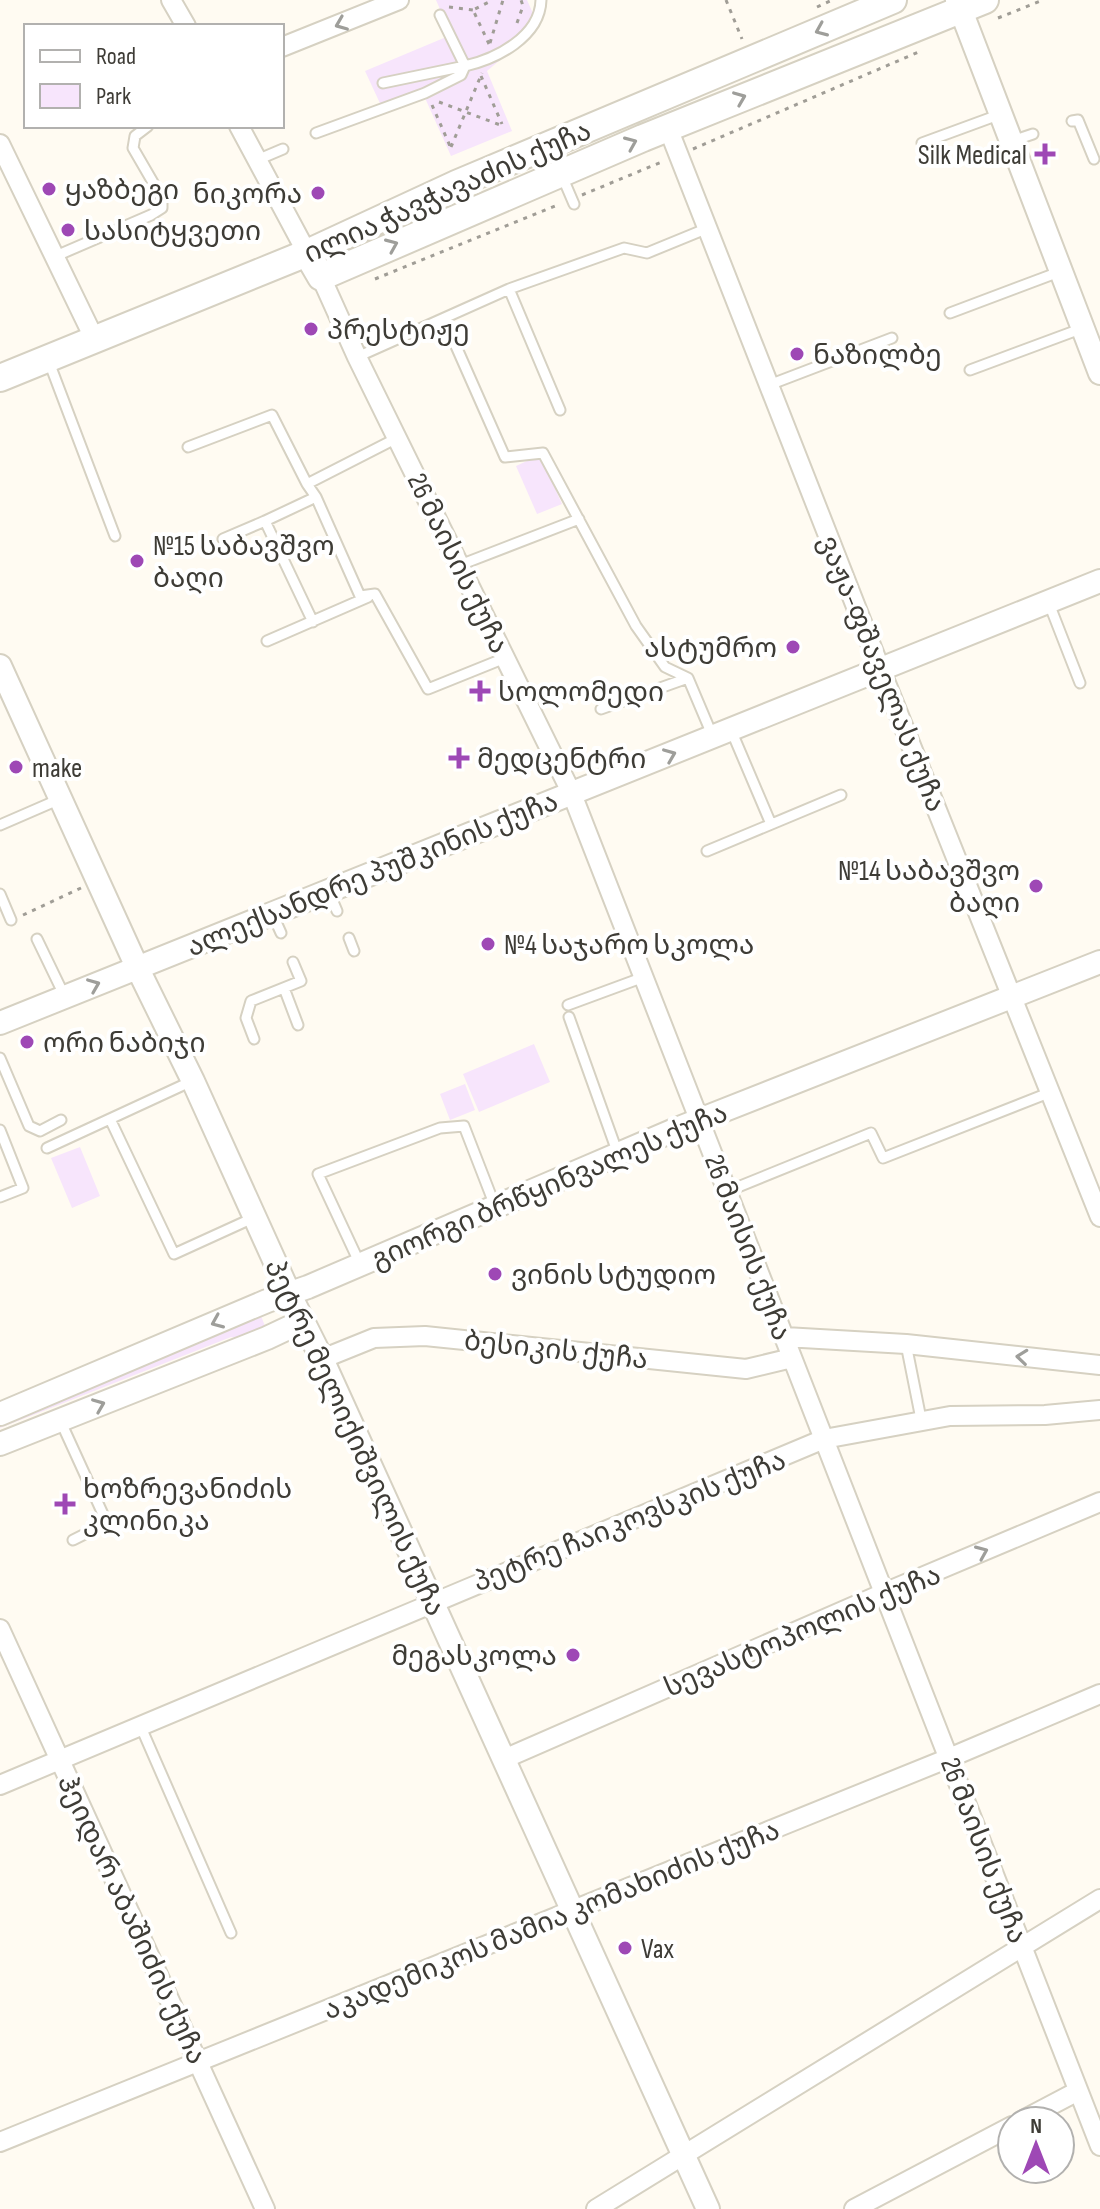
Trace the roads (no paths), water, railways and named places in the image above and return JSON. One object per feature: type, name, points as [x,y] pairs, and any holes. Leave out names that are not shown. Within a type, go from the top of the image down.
[{"type":"main road","name":"ილია ჭავჭავაძის ქუჩა","points":[[0,378],[307,253],[470,178],[893,0]]},
{"type":"main road","name":"ილია ჭავჭავაძის ქუჩა","points":[[321,277],[668,128],[972,8]]},
{"type":"main road","points":[[307,253],[321,277]]},
{"type":"street","points":[[171,0],[185,24]]},
{"type":"street","points":[[284,46],[370,5],[399,0]]},
{"type":"street","points":[[972,8],[1001,114],[1099,368]]},
{"type":"street","points":[[240,128],[307,253]]},
{"type":"street","name":"ვაჟა-ფშაველას ქუჩა","points":[[668,128],[1100,1217]]},
{"type":"street","points":[[0,144],[94,338]]},
{"type":"street","name":"26 მაისის ქუჩა","points":[[321,277],[357,357],[572,794],[1078,2091],[1093,2109],[1100,2146]]},
{"type":"street","name":"ალექსანდრე პუშკინის ქუჩა","points":[[0,1023],[137,967],[276,923],[333,901],[572,794],[1100,581]]},
{"type":"street","name":"პეტრე მელიქიშვილის ქუჩა","points":[[1,671],[322,1359],[708,2209]]},
{"type":"street","name":"გიორგი ბრწყინვალეს ქუჩა","points":[[0,1414],[700,1120],[1100,962]]},
{"type":"street","points":[[0,1444],[303,1321]]},
{"type":"street","name":"ბესიკის ქუჩა","points":[[322,1359],[374,1338],[425,1336],[746,1369],[792,1358]]},
{"type":"street","points":[[785,1337],[906,1344],[1100,1365]]},
{"type":"street","name":"პეტრე ჩაიკოვსკის ქუჩა","points":[[0,1785],[824,1439],[921,1419],[1100,1410]]},
{"type":"street","name":"სევასტოპოლის ქუჩა","points":[[504,1759],[1100,1502]]},
{"type":"street","name":"ჰეიდარ აბაშიძის ქუჩა","points":[[0,1629],[265,2209]]},
{"type":"street","name":"აკადემიკოს მამია კომახიძის ქუჩა","points":[[0,2142],[1100,1694]]},
{"type":"street","points":[[596,2209],[1100,1899]]},
{"type":"street","points":[[1051,2105],[1078,2091]]},
{"type":"street","points":[[854,2209],[996,2134]]},
{"type":"lane","points":[[383,83],[486,61],[524,37],[541,9],[541,0]]},
{"type":"lane","points":[[316,133],[425,93],[461,75],[465,66],[445,16]]},
{"type":"lane","points":[[922,143],[1001,114]]},
{"type":"lane","points":[[1072,121],[1078,120],[1094,159]]},
{"type":"lane","points":[[56,256],[162,208],[162,198],[133,148],[135,136],[145,128]]},
{"type":"lane","points":[[1012,141],[1033,134]]},
{"type":"lane","points":[[257,160],[283,149]]},
{"type":"lane","points":[[561,173],[574,204]]},
{"type":"lane","points":[[357,357],[593,252],[624,248],[647,253],[708,228]]},
{"type":"lane","points":[[950,313],[1061,271]]},
{"type":"lane","points":[[509,289],[560,410]]},
{"type":"lane","points":[[444,319],[505,457],[543,453],[636,626],[665,667],[688,678],[771,824]]},
{"type":"lane","points":[[970,370],[1083,328]]},
{"type":"lane","points":[[769,385],[892,338]]},
{"type":"lane","points":[[48,358],[115,536]]},
{"type":"lane","points":[[188,447],[272,415],[316,497],[360,596],[375,594]]},
{"type":"lane","points":[[307,484],[397,438]]},
{"type":"lane","points":[[223,539],[316,497]]},
{"type":"lane","points":[[460,565],[579,519]]},
{"type":"lane","points":[[265,521],[313,622]]},
{"type":"lane","points":[[267,641],[375,594]]},
{"type":"lane","points":[[375,594],[428,689],[505,658]]},
{"type":"lane","points":[[1048,601],[1080,683]]},
{"type":"lane","points":[[601,709],[688,678]]},
{"type":"lane","points":[[707,851],[841,795]]},
{"type":"lane","points":[[0,825],[60,799]]},
{"type":"lane","points":[[0,894],[11,920]]},
{"type":"lane","points":[[349,938],[354,951]]},
{"type":"lane","points":[[37,939],[65,997]]},
{"type":"lane","points":[[254,1039],[246,1018],[251,1001],[301,981],[293,962]]},
{"type":"lane","points":[[568,1005],[644,977]]},
{"type":"lane","points":[[284,988],[298,1025]]},
{"type":"lane","points":[[569,1017],[618,1154]]},
{"type":"lane","points":[[0,1058],[29,1126],[40,1131],[61,1120]]},
{"type":"lane","points":[[47,1148],[193,1081]]},
{"type":"lane","points":[[728,1191],[871,1133],[883,1158],[1051,1092]]},
{"type":"lane","points":[[110,1119],[174,1254],[255,1218]]},
{"type":"lane","points":[[360,1264],[318,1174],[440,1128],[464,1126],[495,1206]]},
{"type":"lane","points":[[0,1130],[23,1188],[0,1197]]},
{"type":"lane","points":[[906,1344],[921,1419]]},
{"type":"lane","points":[[60,1420],[107,1523],[73,1540]]},
{"type":"lane","points":[[140,1725],[231,1933]]},
{"type":"place","name":"Silk Medical","points":[[1045,154]]},
{"type":"place","name":"ყაზბეგი","points":[[49,189]]},
{"type":"place","name":"ნიკორა","points":[[318,193]]},
{"type":"place","name":"სასიტყვეთი","points":[[68,230]]},
{"type":"place","name":"პრესტიჟე","points":[[311,329]]},
{"type":"place","name":"ნაზილბე","points":[[797,354]]},
{"type":"place","name":"№15 საბავშვო ბაღი","points":[[137,561]]},
{"type":"place","name":"ასტუმრო","points":[[793,647]]},
{"type":"place","name":"სოლომედი","points":[[480,691]]},
{"type":"place","name":"მედცენტრი","points":[[459,758]]},
{"type":"place","name":"make","points":[[16,767]]},
{"type":"place","name":"№14 საბავშვო ბაღი","points":[[1036,886]]},
{"type":"place","name":"№4 საჯარო სკოლა","points":[[488,944]]},
{"type":"place","name":"ორი ნაბიჯი","points":[[27,1042]]},
{"type":"place","name":"ვინის სტუდიო","points":[[495,1274]]},
{"type":"place","name":"ხოზრევანიძის კლინიკა","points":[[65,1504]]},
{"type":"place","name":"მეგასკოლა","points":[[573,1655]]},
{"type":"place","name":"Vax","points":[[625,1948]]}]
